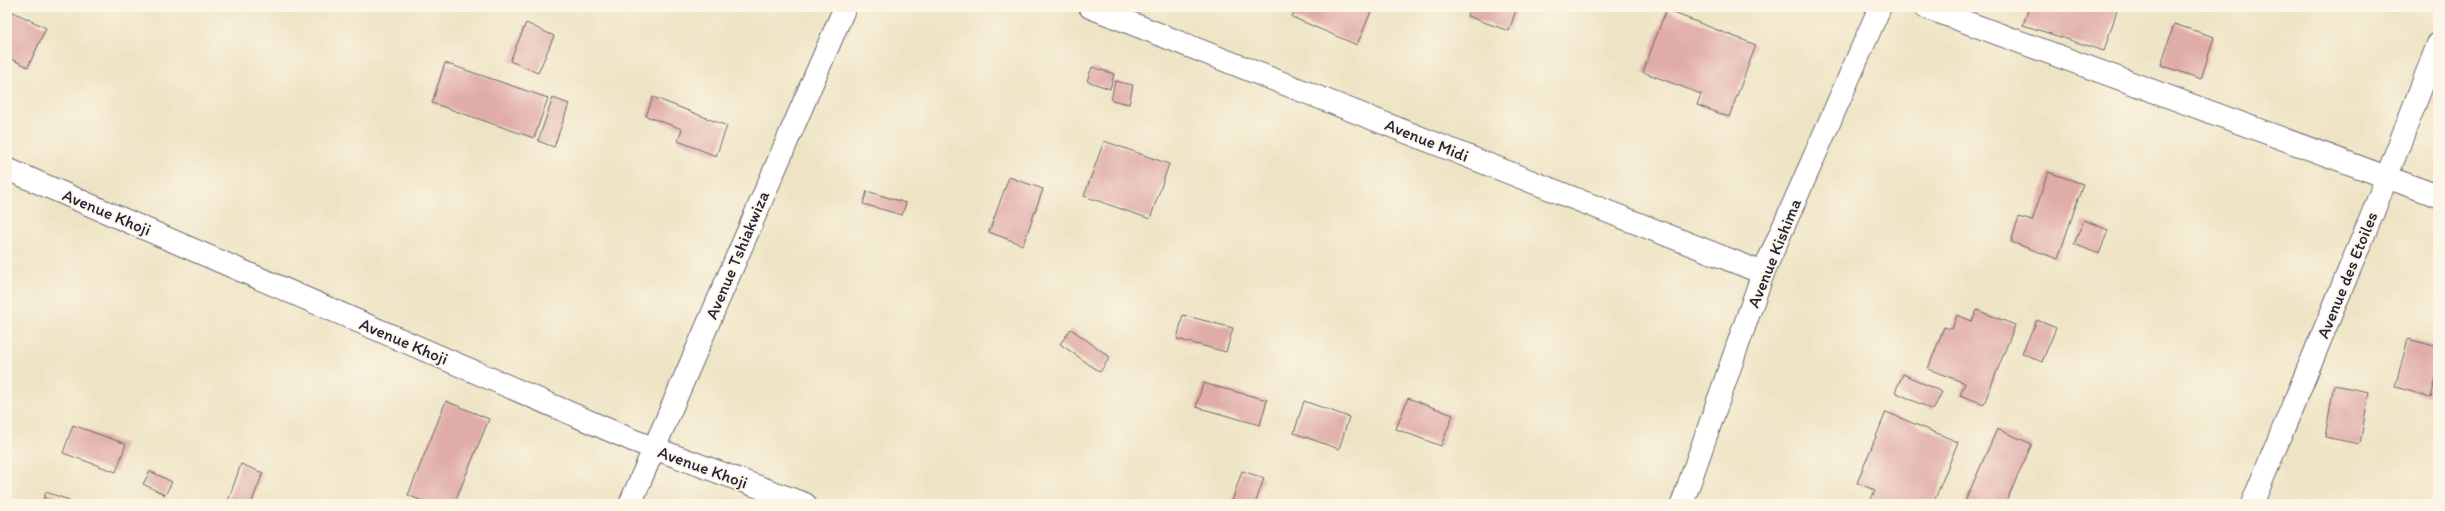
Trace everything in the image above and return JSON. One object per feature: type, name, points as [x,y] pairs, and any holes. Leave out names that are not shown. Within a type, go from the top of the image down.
[{"type":"street","name":"Avenue Tshiakwiza","points":[[630,504],[845,7]]},
{"type":"street","name":"Avenue Midi","points":[[1090,7],[1763,273]]},
{"type":"street","name":"Avenue Kishima","points":[[1682,504],[1763,273],[1880,7]]},
{"type":"street","points":[[1925,7],[2438,196]]},
{"type":"street","name":"Avenue des Etoiles","points":[[2252,504],[2386,178],[2438,44]]},
{"type":"street","name":"Avenue Khoji","points":[[7,169],[653,449],[805,504]]},
{"type":"building","points":[[1296,7],[1373,7],[1357,45],[1292,17]]},
{"type":"building","points":[[1470,7],[1517,7],[1509,31],[1467,16]]},
{"type":"building","points":[[2029,7],[2118,7],[2104,51],[2023,25]]},
{"type":"building","points":[[7,9],[46,28],[28,67],[7,57]]},
{"type":"building","points":[[1666,10],[1756,45],[1729,117],[1697,105],[1701,94],[1643,72]]},
{"type":"building","points":[[526,23],[554,36],[538,73],[510,61]]},
{"type":"building","points":[[2174,24],[2214,37],[2201,79],[2161,65]]},
{"type":"building","points":[[445,63],[548,98],[534,138],[432,103]]},
{"type":"building","points":[[1092,67],[1114,74],[1110,89],[1087,81]]},
{"type":"building","points":[[1115,81],[1133,85],[1129,104],[1111,100]]},
{"type":"building","points":[[653,97],[727,126],[716,156],[678,141],[682,129],[646,116]]},
{"type":"building","points":[[553,98],[569,104],[554,147],[538,141]]},
{"type":"building","points":[[1104,141],[1169,164],[1150,219],[1084,196]]},
{"type":"building","points":[[2048,172],[2083,184],[2058,259],[2011,242],[2019,217],[2032,221]]},
{"type":"building","points":[[1009,177],[1043,189],[1023,245],[989,232]]},
{"type":"building","points":[[867,191],[906,203],[902,215],[863,204]]},
{"type":"building","points":[[2084,220],[2108,230],[2099,254],[2074,244]]},
{"type":"building","points":[[1977,310],[2015,325],[1984,404],[1960,395],[1965,383],[1928,369],[1944,327],[1952,329],[1957,315],[1972,321]]},
{"type":"building","points":[[1183,315],[1233,328],[1226,352],[1177,339]]},
{"type":"building","points":[[2037,320],[2056,328],[2042,362],[2022,353]]},
{"type":"building","points":[[1071,329],[1110,357],[1100,372],[1060,344]]},
{"type":"building","points":[[2408,339],[2438,347],[2438,371],[2431,397],[2395,387]]},
{"type":"building","points":[[1903,374],[1942,392],[1933,410],[1895,392]]},
{"type":"building","points":[[1203,383],[1267,400],[1260,425],[1196,407]]},
{"type":"building","points":[[2334,385],[2369,392],[2360,444],[2325,437]]},
{"type":"building","points":[[1408,398],[1453,415],[1441,446],[1396,429]]},
{"type":"building","points":[[446,401],[489,419],[454,504],[429,504],[408,495]]},
{"type":"building","points":[[1304,401],[1349,417],[1339,449],[1294,433]]},
{"type":"building","points":[[1886,412],[1958,442],[1933,504],[1869,504],[1875,490],[1857,483]]},
{"type":"building","points":[[73,425],[126,444],[116,472],[63,453]]},
{"type":"building","points":[[1997,429],[2032,444],[2005,504],[1964,504]]},
{"type":"building","points":[[241,464],[263,473],[251,504],[227,504]]},
{"type":"building","points":[[150,471],[172,482],[165,495],[143,484]]},
{"type":"building","points":[[1242,471],[1264,478],[1255,504],[1231,504]]},
{"type":"building","points":[[46,492],[69,500],[67,504],[42,504]]}]
